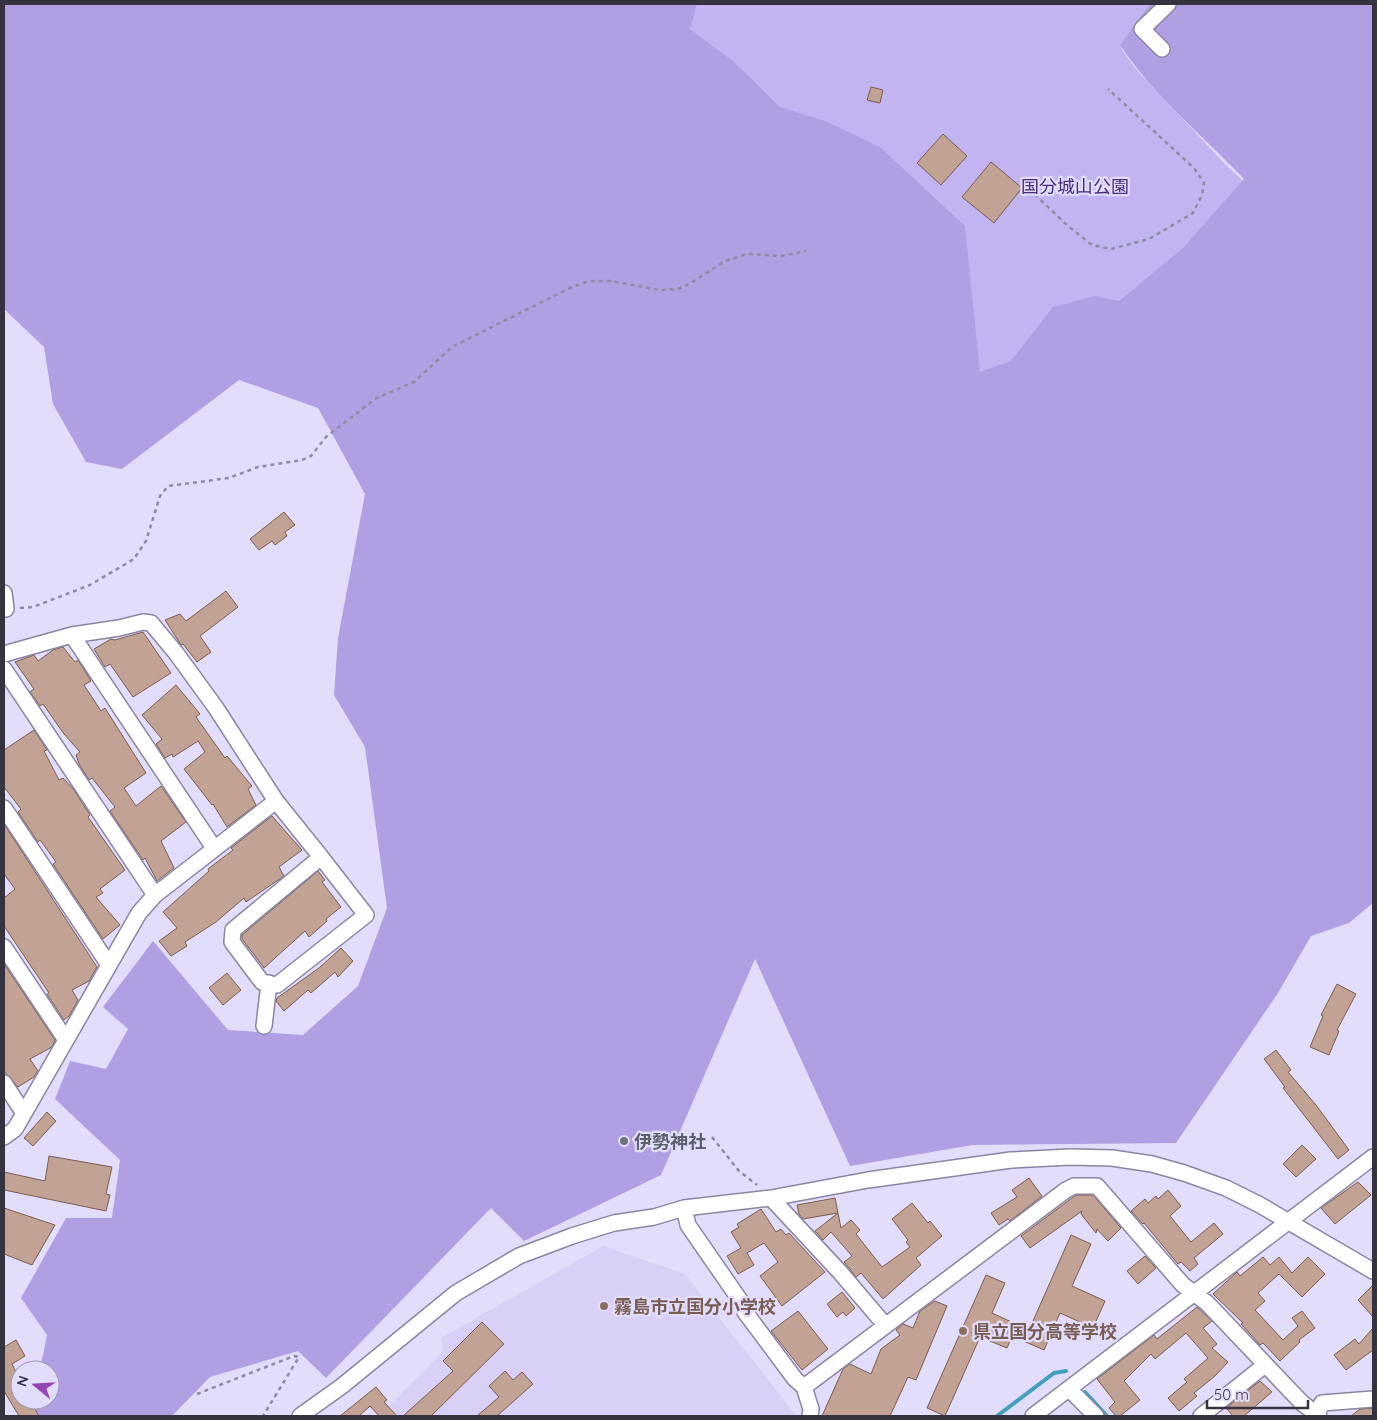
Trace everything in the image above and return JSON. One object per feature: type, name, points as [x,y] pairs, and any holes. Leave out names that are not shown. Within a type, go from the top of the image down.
[{"type":"street","points":[[1162,49],[1142,29],[1168,4]]},
{"type":"street","points":[[4,593],[5,609]]},
{"type":"street","points":[[4,654],[72,635],[119,628],[143,622],[151,623],[176,653],[216,708],[276,801],[321,857],[366,915],[277,985],[262,982],[232,942],[233,930],[321,857]]},
{"type":"street","points":[[72,635],[214,848]]},
{"type":"street","points":[[4,669],[155,895]]},
{"type":"street","points":[[4,1137],[15,1129],[108,965],[140,913],[155,895],[276,801]]},
{"type":"street","points":[[4,808],[108,965]]},
{"type":"street","points":[[4,947],[66,1040]]},
{"type":"street","points":[[264,1026],[270,983]]},
{"type":"street","points":[[4,1083],[23,1112]]},
{"type":"street","points":[[300,1416],[342,1386],[456,1293],[520,1256],[614,1223],[654,1217],[684,1208],[771,1198],[868,1180],[1011,1160],[1070,1157],[1112,1158],[1152,1164],[1226,1188],[1373,1271]]},
{"type":"street","points":[[1033,1416],[1289,1223],[1373,1157]]},
{"type":"street","points":[[804,1387],[1074,1186],[1097,1186],[1183,1285],[1207,1303],[1302,1403],[1318,1415],[1322,1404],[1373,1399]]},
{"type":"street","points":[[771,1198],[839,1271],[885,1325]]},
{"type":"street","points":[[684,1208],[688,1225],[744,1306],[745,1312],[795,1379],[804,1387],[812,1409],[810,1416]]},
{"type":"street","points":[[1201,1416],[1265,1365]]},
{"type":"street","points":[[1069,1389],[1096,1416]]},
{"type":"path","points":[[1029,189],[1068,226],[1092,244],[1111,249],[1149,239],[1193,213],[1202,195],[1204,183],[1194,168],[1108,89]]},
{"type":"path","points":[[5,609],[33,608],[90,585],[134,559],[146,541],[160,496],[168,486],[229,478],[258,467],[302,460],[311,456],[326,437],[375,398],[414,382],[452,347],[570,288],[590,281],[611,281],[660,290],[678,288],[691,283],[725,261],[747,254],[781,256],[806,251]]},
{"type":"path","points":[[712,1137],[738,1170],[771,1198]]},
{"type":"path","points":[[197,1394],[294,1356],[299,1357],[263,1416]]},
{"type":"shaded area","points":[[4,4],[697,4],[690,29],[733,61],[780,107],[825,121],[880,147],[965,226],[980,372],[1011,361],[1053,307],[1095,296],[1119,301],[1183,248],[1244,179],[1147,81],[1120,45],[1150,4],[1373,4],[1373,903],[1349,923],[1311,936],[1278,993],[1176,1143],[973,1145],[850,1166],[755,959],[661,1175],[524,1241],[491,1208],[326,1378],[298,1351],[210,1377],[172,1416],[30,1416],[32,1410],[60,1410],[60,1360],[42,1360],[47,1335],[21,1298],[66,1218],[112,1218],[120,1160],[55,1099],[70,1061],[106,1069],[128,1029],[103,1007],[153,941],[228,1030],[303,1035],[358,986],[387,908],[365,747],[334,695],[338,638],[365,494],[318,408],[239,380],[122,469],[86,462],[53,404],[44,347],[4,309]]},
{"type":"shaded area","name":"霧島市立国分小学校","points":[[603,1246],[685,1274],[795,1416],[380,1416],[443,1351],[441,1338]]},
{"type":"green space","name":"国分城山公園","points":[[685,4],[1155,4],[1121,48],[1135,68],[1226,165],[1250,187],[1187,259],[1009,375],[976,387],[770,112],[676,32]]},
{"type":"building","points":[[871,87],[883,90],[880,103],[867,100]]},
{"type":"building","points":[[943,134],[967,156],[941,185],[917,163]]},
{"type":"building","points":[[991,162],[1022,188],[994,223],[962,197]]},
{"type":"building","points":[[284,512],[295,525],[285,532],[287,536],[275,545],[272,541],[259,550],[250,539]]},
{"type":"building","points":[[226,591],[238,607],[200,636],[211,652],[197,662],[183,644],[181,645],[165,620],[180,614],[186,621]]},
{"type":"building","points":[[143,632],[171,673],[133,697],[110,664],[105,667],[94,649],[111,639],[115,640]]},
{"type":"building","points":[[63,647],[75,662],[78,660],[91,681],[84,685],[101,711],[105,708],[146,773],[124,788],[136,806],[161,786],[186,822],[161,841],[174,868],[157,881],[145,858],[143,860],[110,811],[115,807],[92,778],[89,780],[79,764],[76,755],[80,752],[64,734],[43,704],[40,706],[30,692],[34,689],[15,662],[34,655],[38,661],[53,650]]},
{"type":"building","points":[[176,685],[200,714],[196,717],[225,758],[227,756],[252,786],[248,789],[256,805],[227,827],[213,804],[184,769],[205,752],[198,741],[173,757],[172,754],[165,758],[156,744],[162,739],[142,715]]},
{"type":"building","points":[[34,730],[47,750],[44,751],[59,780],[63,778],[74,790],[90,815],[88,817],[125,870],[100,889],[103,893],[96,897],[120,925],[103,939],[53,864],[56,862],[40,840],[38,842],[18,812],[21,809],[4,787],[4,750]]},
{"type":"building","points":[[272,816],[302,850],[279,867],[284,876],[246,902],[244,898],[216,922],[185,942],[187,946],[171,956],[159,941],[177,928],[163,912],[209,871],[208,869],[233,850],[231,848]]},
{"type":"building","points":[[4,824],[97,967],[89,981],[72,990],[78,1000],[69,1016],[64,1020],[47,994],[49,993],[4,926],[4,898],[15,889],[4,874]]},
{"type":"building","points":[[318,871],[325,880],[322,882],[341,907],[326,919],[327,921],[309,937],[305,931],[264,968],[242,939],[242,935]]},
{"type":"building","points":[[341,948],[353,961],[338,977],[335,972],[311,993],[308,990],[284,1011],[276,1001],[277,998],[319,968]]},
{"type":"building","points":[[4,964],[55,1040],[52,1047],[30,1059],[38,1071],[34,1077],[18,1087],[4,1071]]},
{"type":"building","points":[[227,973],[241,990],[223,1005],[209,988]]},
{"type":"building","points":[[1337,984],[1356,994],[1337,1030],[1339,1031],[1329,1055],[1310,1047],[1323,1016],[1321,1015]]},
{"type":"building","points":[[1276,1050],[1291,1070],[1288,1072],[1316,1105],[1349,1150],[1338,1159],[1283,1088],[1285,1087],[1264,1059]]},
{"type":"building","points":[[47,1112],[56,1121],[33,1146],[24,1138]]},
{"type":"building","points":[[1302,1145],[1316,1159],[1296,1177],[1283,1164]]},
{"type":"building","points":[[49,1156],[112,1167],[106,1194],[110,1195],[106,1211],[4,1190],[4,1172],[45,1181]]},
{"type":"building","points":[[1029,1178],[1042,1196],[1010,1221],[1008,1219],[999,1225],[991,1213],[1017,1197],[1012,1190]]},
{"type":"building","points":[[1358,1182],[1371,1195],[1335,1224],[1321,1208]]},
{"type":"building","points":[[1168,1190],[1181,1206],[1170,1216],[1191,1242],[1214,1223],[1223,1234],[1194,1258],[1198,1264],[1190,1271],[1181,1262],[1178,1264],[1144,1223],[1131,1211],[1145,1199],[1148,1203],[1156,1196],[1158,1199]]},
{"type":"building","points":[[1076,1195],[1093,1195],[1121,1228],[1108,1241],[1097,1229],[1096,1233],[1081,1214],[1082,1211],[1030,1248],[1021,1236]]},
{"type":"building","points":[[835,1198],[838,1213],[803,1219],[799,1214],[797,1205]]},
{"type":"building","points":[[912,1203],[928,1223],[930,1221],[942,1236],[916,1258],[921,1265],[883,1299],[861,1273],[856,1277],[844,1262],[852,1256],[831,1232],[823,1240],[815,1231],[838,1213],[841,1228],[851,1220],[860,1230],[856,1234],[882,1267],[910,1247],[906,1242],[908,1240],[892,1219]]},
{"type":"building","points":[[4,1208],[55,1225],[32,1265],[4,1254]]},
{"type":"building","points":[[761,1209],[776,1232],[781,1229],[786,1235],[789,1233],[825,1272],[782,1306],[760,1276],[778,1262],[764,1243],[747,1253],[754,1265],[738,1274],[727,1256],[741,1248],[731,1232],[739,1227],[737,1224]]},
{"type":"building","points":[[1071,1235],[1091,1244],[1072,1286],[1105,1301],[1093,1328],[1060,1313],[1044,1350],[1012,1336],[1007,1348],[980,1337],[945,1416],[927,1408],[986,1275],[1005,1283],[992,1313],[1029,1330]]},
{"type":"building","points":[[1145,1256],[1156,1268],[1138,1284],[1127,1271]]},
{"type":"building","points":[[1263,1257],[1270,1265],[1279,1257],[1292,1273],[1308,1257],[1325,1274],[1302,1297],[1279,1274],[1258,1293],[1265,1301],[1255,1310],[1283,1340],[1298,1326],[1292,1318],[1302,1311],[1315,1328],[1299,1340],[1300,1342],[1280,1361],[1263,1343],[1260,1345],[1241,1324],[1243,1323],[1213,1294],[1237,1272],[1240,1276]]},
{"type":"building","points":[[1373,1285],[1373,1317],[1358,1300]]},
{"type":"building","points":[[842,1292],[855,1308],[846,1316],[843,1312],[837,1317],[827,1304]]},
{"type":"building","points":[[935,1301],[947,1306],[916,1380],[908,1377],[890,1416],[822,1416],[843,1369],[850,1364],[871,1374],[881,1349],[900,1335],[896,1330],[903,1324],[913,1328],[920,1311]]},
{"type":"building","points":[[1197,1307],[1212,1321],[1203,1328],[1217,1344],[1212,1348],[1228,1362],[1215,1376],[1194,1393],[1197,1396],[1179,1411],[1168,1398],[1187,1382],[1184,1379],[1208,1358],[1186,1333],[1155,1359],[1151,1354],[1124,1381],[1140,1400],[1120,1416],[1116,1416],[1109,1408],[1115,1402],[1097,1379],[1154,1335],[1157,1339]]},
{"type":"building","points":[[798,1311],[828,1349],[802,1370],[771,1331]]},
{"type":"building","points":[[482,1322],[504,1344],[431,1416],[403,1416],[453,1371],[443,1361]]},
{"type":"building","points":[[1373,1328],[1373,1350],[1346,1370],[1334,1355],[1355,1339],[1359,1344]]},
{"type":"building","points":[[16,1340],[25,1356],[18,1360],[10,1360],[10,1401],[4,1391],[4,1347]]},
{"type":"building","points":[[505,1371],[513,1380],[522,1372],[533,1384],[497,1416],[477,1416],[499,1397],[489,1386]]},
{"type":"building","points":[[1260,1381],[1272,1392],[1244,1416],[1233,1416],[1226,1408]]},
{"type":"building","points":[[376,1387],[387,1400],[384,1402],[397,1416],[379,1416],[370,1406],[359,1416],[340,1416]]},
{"type":"building","points":[[1373,1408],[1373,1416],[1351,1416],[1360,1409]]},
{"type":"building","points":[[15,1410],[36,1410],[39,1416],[19,1416]]},
{"type":"waterway","points":[[997,1416],[1054,1373],[1066,1371]]},
{"type":"waterway","points":[[1085,1392],[1107,1416]]},
{"type":"place","name":"伊勢神社","points":[[624,1141]]},
{"type":"place","name":"霧島市立国分小学校","points":[[604,1306]]},
{"type":"place","name":"県立国分高等学校","points":[[963,1331]]}]
